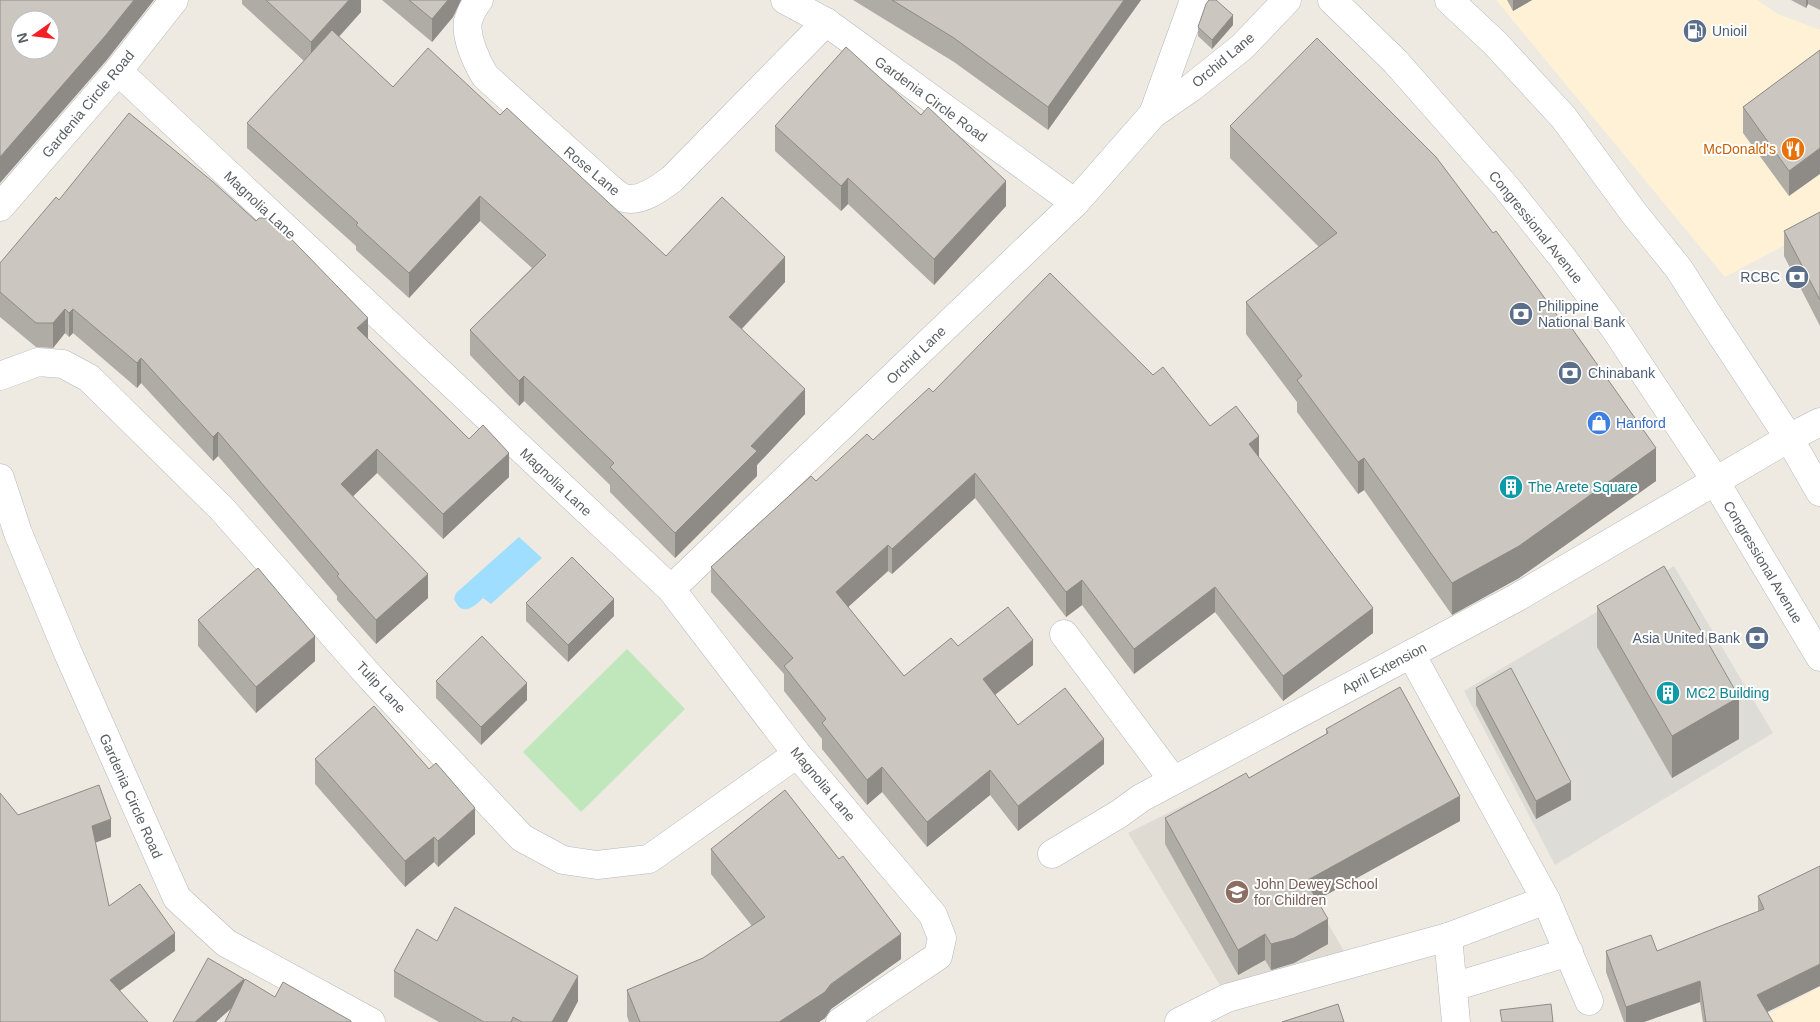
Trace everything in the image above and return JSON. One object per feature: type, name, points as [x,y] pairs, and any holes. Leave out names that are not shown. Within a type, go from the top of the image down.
[{"type":"street","name":"Gardenia Circle Road","points":[[0,207],[118,71],[174,0]]},
{"type":"street","name":"Rose Lane","points":[[479,0],[468,21],[470,42],[476,62],[486,76],[607,186],[625,198],[640,197],[658,190],[672,179],[826,22]]},
{"type":"street","name":"Gardenia Circle Road","points":[[785,0],[826,22],[1074,203]]},
{"type":"street","name":"Orchid Lane","points":[[1153,114],[1192,6],[1196,0]]},
{"type":"street","name":"Orchid Lane","points":[[671,590],[1074,203],[1153,114],[1192,87],[1242,47],[1287,0]]},
{"type":"street","name":"Congressional Avenue","points":[[1332,0],[1395,61],[1506,187],[1615,329],[1716,482],[1820,657]]},
{"type":"street","points":[[1449,0],[1495,43],[1564,118],[1633,212],[1679,268],[1789,438],[1820,492]]},
{"type":"street","name":"Magnolia Lane","points":[[118,71],[671,590],[797,754],[932,914],[942,938],[938,956],[840,1022]]},
{"type":"street","name":"Tulip Lane","points":[[0,376],[38,362],[63,364],[89,378],[222,509],[372,679],[522,838],[563,860],[597,864],[649,859],[797,754]]},
{"type":"street","name":"April Extension","points":[[1052,854],[1172,780],[1516,598],[1789,438],[1820,422]]},
{"type":"street","name":"Gardenia Circle Road","points":[[0,478],[18,533],[68,654],[177,898],[226,943],[371,1022]]},
{"type":"street","points":[[1064,634],[1172,780]]},
{"type":"street","points":[[1411,654],[1546,900],[1589,1001]]},
{"type":"street","points":[[1179,1022],[1227,998],[1448,937],[1546,900]]},
{"type":"street","points":[[1448,937],[1456,1022]]},
{"type":"street","points":[[1453,987],[1569,952]]},
{"type":"shaded area","points":[[1496,0],[1757,0],[1778,14],[1820,30],[1820,226],[1725,277]]},
{"type":"shaded area","points":[[1674,566],[1773,733],[1555,865],[1464,691]]},
{"type":"shaded area","name":"John Dewey School for Children","points":[[1242,776],[1344,951],[1224,992],[1128,833]]},
{"type":"shaded area","points":[[1820,987],[1820,1022],[1765,1022],[1763,1017]]},
{"type":"green space","points":[[627,649],[685,709],[581,812],[523,752]]},
{"type":"water","points":[[519,537],[542,558],[491,604],[483,598],[468,609],[460,608],[454,599],[456,593]]},
{"type":"building","points":[[0,0],[134,0],[0,157]]},
{"type":"building","points":[[266,0],[349,0],[311,42]]},
{"type":"building","points":[[409,0],[448,0],[432,19]]},
{"type":"building","points":[[892,0],[1124,0],[1048,107],[954,38]]},
{"type":"building","points":[[1209,0],[1216,0],[1233,15],[1212,40],[1198,27]]},
{"type":"building","points":[[332,30],[393,87],[428,48],[500,115],[507,108],[666,256],[722,197],[785,257],[729,317],[805,389],[751,446],[757,451],[675,533],[610,467],[614,463],[524,376],[519,381],[470,330],[546,255],[480,196],[409,273],[356,225],[358,223],[247,123]]},
{"type":"building","points":[[1317,38],[1436,157],[1493,233],[1496,231],[1562,322],[1566,320],[1656,448],[1519,546],[1452,583],[1364,458],[1358,462],[1297,380],[1302,376],[1246,302],[1337,233],[1230,126]]},
{"type":"building","points":[[846,47],[921,115],[928,107],[1006,181],[934,259],[848,178],[841,186],[775,126]]},
{"type":"building","points":[[1820,50],[1820,148],[1789,171],[1743,107]]},
{"type":"building","points":[[129,113],[212,181],[256,221],[259,218],[271,218],[368,318],[357,328],[469,439],[483,425],[509,453],[443,514],[377,449],[341,484],[428,574],[376,620],[337,576],[339,574],[218,432],[213,437],[141,358],[137,363],[73,309],[69,313],[65,309],[53,323],[36,323],[0,292],[0,263],[56,197],[59,200]]},
{"type":"building","points":[[1820,212],[1820,300],[1784,231]]},
{"type":"building","points":[[1050,273],[1153,375],[1163,367],[1210,426],[1236,406],[1259,436],[1249,444],[1373,608],[1283,676],[1215,587],[1134,649],[1082,580],[1066,592],[975,473],[892,549],[888,545],[836,592],[904,676],[951,638],[958,646],[1008,607],[1033,640],[983,679],[1018,725],[1065,688],[1104,739],[1018,806],[990,770],[927,822],[882,767],[867,780],[822,723],[826,719],[784,666],[793,658],[711,567],[811,476],[816,481],[867,434],[873,440],[929,388],[933,392]]},
{"type":"building","points":[[572,557],[614,599],[568,645],[526,603]]},
{"type":"building","points":[[1664,566],[1739,697],[1672,736],[1597,606]]},
{"type":"building","points":[[258,568],[315,636],[256,687],[198,620]]},
{"type":"building","points":[[482,636],[527,683],[481,727],[436,681]]},
{"type":"building","points":[[1511,668],[1571,782],[1536,801],[1476,688]]},
{"type":"building","points":[[1400,687],[1460,796],[1306,881],[1328,919],[1294,938],[1271,944],[1265,934],[1238,950],[1165,818],[1246,773],[1249,778],[1328,733],[1326,729]]},
{"type":"building","points":[[374,706],[429,769],[436,763],[475,808],[438,841],[434,837],[405,861],[315,759]]},
{"type":"building","points":[[99,785],[111,819],[92,826],[109,906],[140,884],[175,933],[110,980],[148,1022],[0,1022],[0,793],[18,815]]},
{"type":"building","points":[[785,790],[839,859],[843,856],[901,934],[831,984],[825,992],[779,1022],[640,1022],[627,990],[703,958],[765,917],[711,849]]},
{"type":"building","points":[[1820,866],[1820,964],[1757,995],[1773,1022],[1706,1022],[1700,981],[1626,1007],[1606,951],[1651,935],[1657,951],[1764,909],[1758,896]]},
{"type":"building","points":[[455,907],[578,976],[552,1022],[522,1022],[513,1017],[511,1022],[484,1022],[394,971],[417,929],[437,941]]},
{"type":"building","points":[[208,958],[244,979],[195,1022],[173,1022]]},
{"type":"building","points":[[245,979],[275,997],[283,982],[351,1022],[225,1022]]},
{"type":"building","points":[[1338,1004],[1344,1022],[1282,1022]]},
{"type":"building","points":[[1551,1004],[1553,1022],[1502,1022],[1500,1010]]},
{"type":"place","name":"Unioil","points":[[1695,31]]},
{"type":"place","name":"McDonald's","points":[[1793,149]]},
{"type":"place","name":"RCBC","points":[[1797,277]]},
{"type":"place","name":"Philippine National Bank","points":[[1521,314]]},
{"type":"place","name":"Chinabank","points":[[1570,373]]},
{"type":"place","name":"Hanford","points":[[1599,423]]},
{"type":"place","name":"The Arete Square","points":[[1511,487]]},
{"type":"place","name":"Asia United Bank","points":[[1757,638]]},
{"type":"place","name":"MC2 Building","points":[[1668,693]]},
{"type":"place","name":"John Dewey School for Children","points":[[1237,892]]}]
